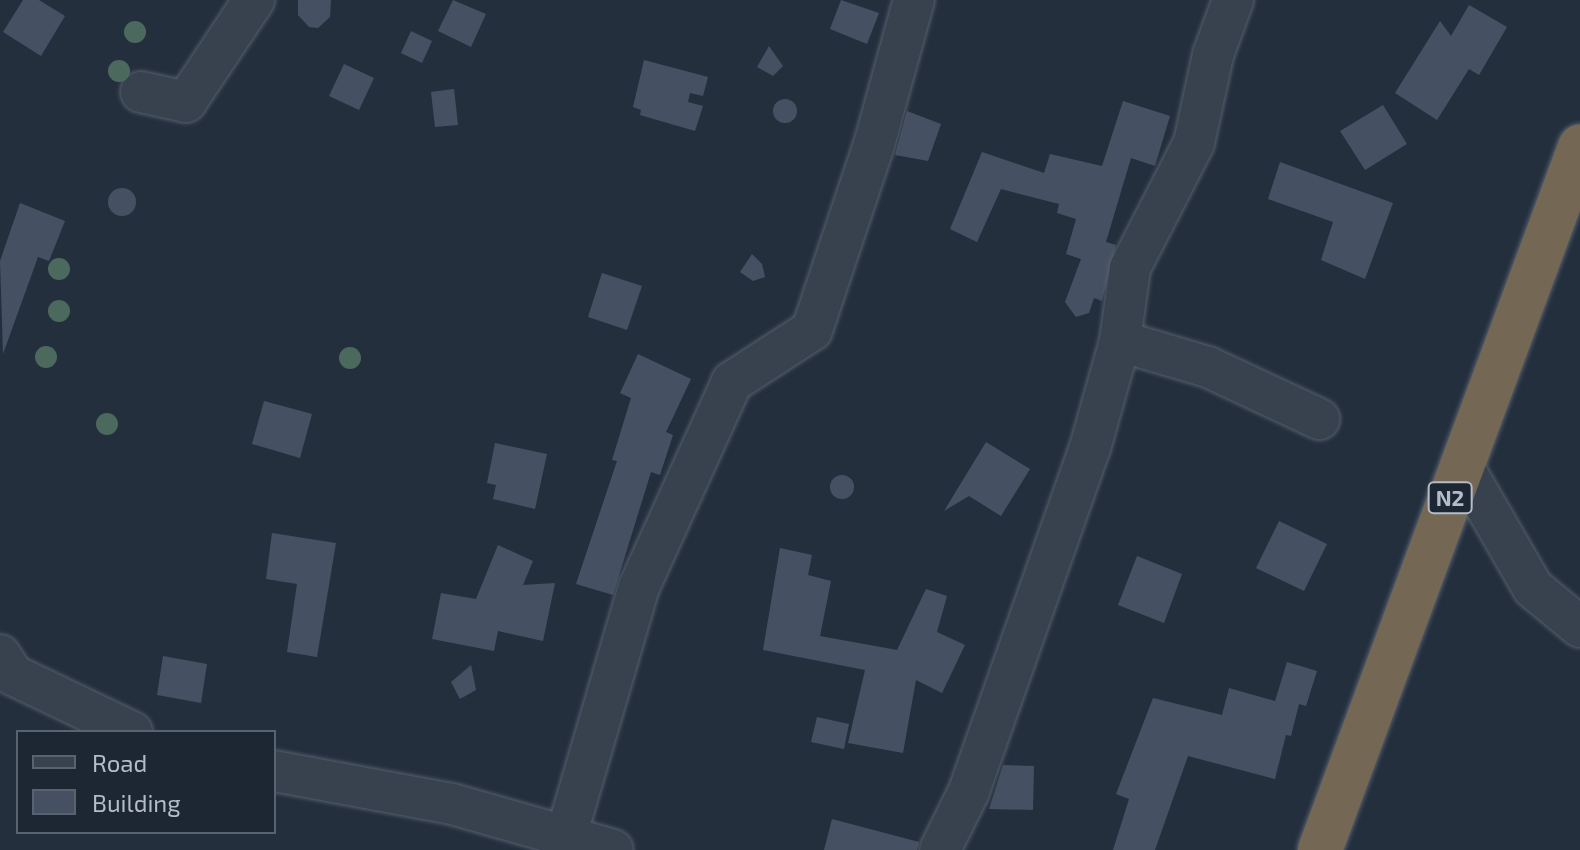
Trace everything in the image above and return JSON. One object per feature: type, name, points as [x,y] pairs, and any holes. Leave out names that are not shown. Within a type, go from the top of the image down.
[{"type":"highway","name":"N2","points":[[1320,850],[1580,147]]},
{"type":"street","points":[[141,92],[186,102],[254,0]]},
{"type":"street","points":[[565,842],[639,587],[732,382],[812,330],[874,145],[914,0]]},
{"type":"street","points":[[940,850],[969,791],[1090,448],[1120,341],[1130,268],[1194,143],[1213,55],[1233,0]]},
{"type":"street","points":[[1120,341],[1208,367],[1319,419]]},
{"type":"street","points":[[1462,465],[1533,588],[1580,627]]},
{"type":"street","points":[[0,655],[13,675],[128,730]]},
{"type":"street","points":[[276,771],[346,781],[565,842],[613,850]]},
{"type":"building","points":[[23,0],[39,0],[65,16],[41,56],[3,32]]},
{"type":"building","points":[[298,0],[331,0],[330,17],[318,28],[309,27],[298,15]]},
{"type":"building","points":[[453,0],[486,14],[471,47],[438,31]]},
{"type":"building","points":[[841,0],[879,13],[867,44],[830,29]]},
{"type":"building","points":[[1469,5],[1507,27],[1479,75],[1469,69],[1437,120],[1395,93],[1440,21],[1451,36]]},
{"type":"building","points":[[411,31],[432,41],[422,63],[401,53]]},
{"type":"building","points":[[769,46],[783,66],[773,76],[757,67]]},
{"type":"building","points":[[644,60],[708,77],[703,96],[690,93],[688,102],[703,106],[695,131],[640,115],[641,110],[633,107]]},
{"type":"building","points":[[344,64],[374,78],[359,110],[329,96]]},
{"type":"building","points":[[454,89],[458,125],[435,127],[431,92]]},
{"type":"building","points":[[785,99],[796,106],[797,111],[790,122],[785,123],[774,116],[773,111],[780,100]]},
{"type":"building","points":[[1123,101],[1170,116],[1155,166],[1131,158],[1106,242],[1116,245],[1102,301],[1094,298],[1089,313],[1076,317],[1065,302],[1081,259],[1066,254],[1076,219],[1057,213],[1059,204],[1001,189],[977,242],[950,229],[982,152],[1044,173],[1050,154],[1102,166]]},
{"type":"building","points":[[1383,105],[1407,144],[1365,170],[1340,131]]},
{"type":"building","points":[[907,111],[941,124],[928,161],[895,155]]},
{"type":"building","points":[[1280,162],[1393,203],[1365,279],[1321,260],[1333,222],[1268,199]]},
{"type":"building","points":[[122,188],[132,192],[136,202],[132,212],[122,216],[112,212],[108,202],[112,192]]},
{"type":"building","points":[[20,203],[65,221],[49,261],[38,257],[3,354],[0,261]]},
{"type":"building","points":[[752,254],[762,264],[765,277],[753,281],[740,272]]},
{"type":"building","points":[[602,273],[642,286],[627,330],[588,317]]},
{"type":"building","points":[[638,354],[691,379],[666,432],[673,435],[660,475],[651,472],[613,595],[576,584],[617,461],[612,460],[631,398],[620,393]]},
{"type":"building","points":[[264,401],[312,414],[300,458],[252,444]]},
{"type":"building","points":[[986,442],[1030,469],[1001,516],[969,496],[944,511]]},
{"type":"building","points":[[495,443],[547,454],[535,509],[493,499],[496,485],[487,483]]},
{"type":"building","points":[[842,475],[851,478],[854,487],[851,496],[842,499],[833,496],[830,487],[833,478]]},
{"type":"building","points":[[1279,521],[1327,544],[1304,591],[1256,568]]},
{"type":"building","points":[[272,533],[336,543],[317,657],[287,652],[297,584],[266,579]]},
{"type":"building","points":[[498,545],[533,561],[523,585],[555,583],[543,641],[498,631],[494,651],[432,639],[441,593],[476,599]]},
{"type":"building","points":[[780,548],[812,555],[808,575],[831,581],[820,636],[897,650],[926,589],[947,596],[937,632],[965,645],[942,693],[916,680],[903,753],[848,743],[865,670],[763,650]]},
{"type":"building","points":[[1137,556],[1182,574],[1164,623],[1118,605]]},
{"type":"building","points":[[163,656],[207,664],[201,703],[157,695]]},
{"type":"building","points":[[1287,662],[1317,671],[1306,706],[1299,704],[1291,736],[1286,735],[1275,779],[1188,756],[1155,850],[1113,850],[1129,799],[1116,794],[1153,698],[1222,715],[1229,688],[1275,701]]},
{"type":"building","points":[[471,665],[476,690],[460,699],[451,682]]},
{"type":"building","points":[[817,717],[849,724],[844,749],[811,742]]},
{"type":"building","points":[[1003,765],[1034,766],[1033,810],[989,809]]},
{"type":"building","points":[[832,819],[919,842],[917,850],[824,850]]}]
